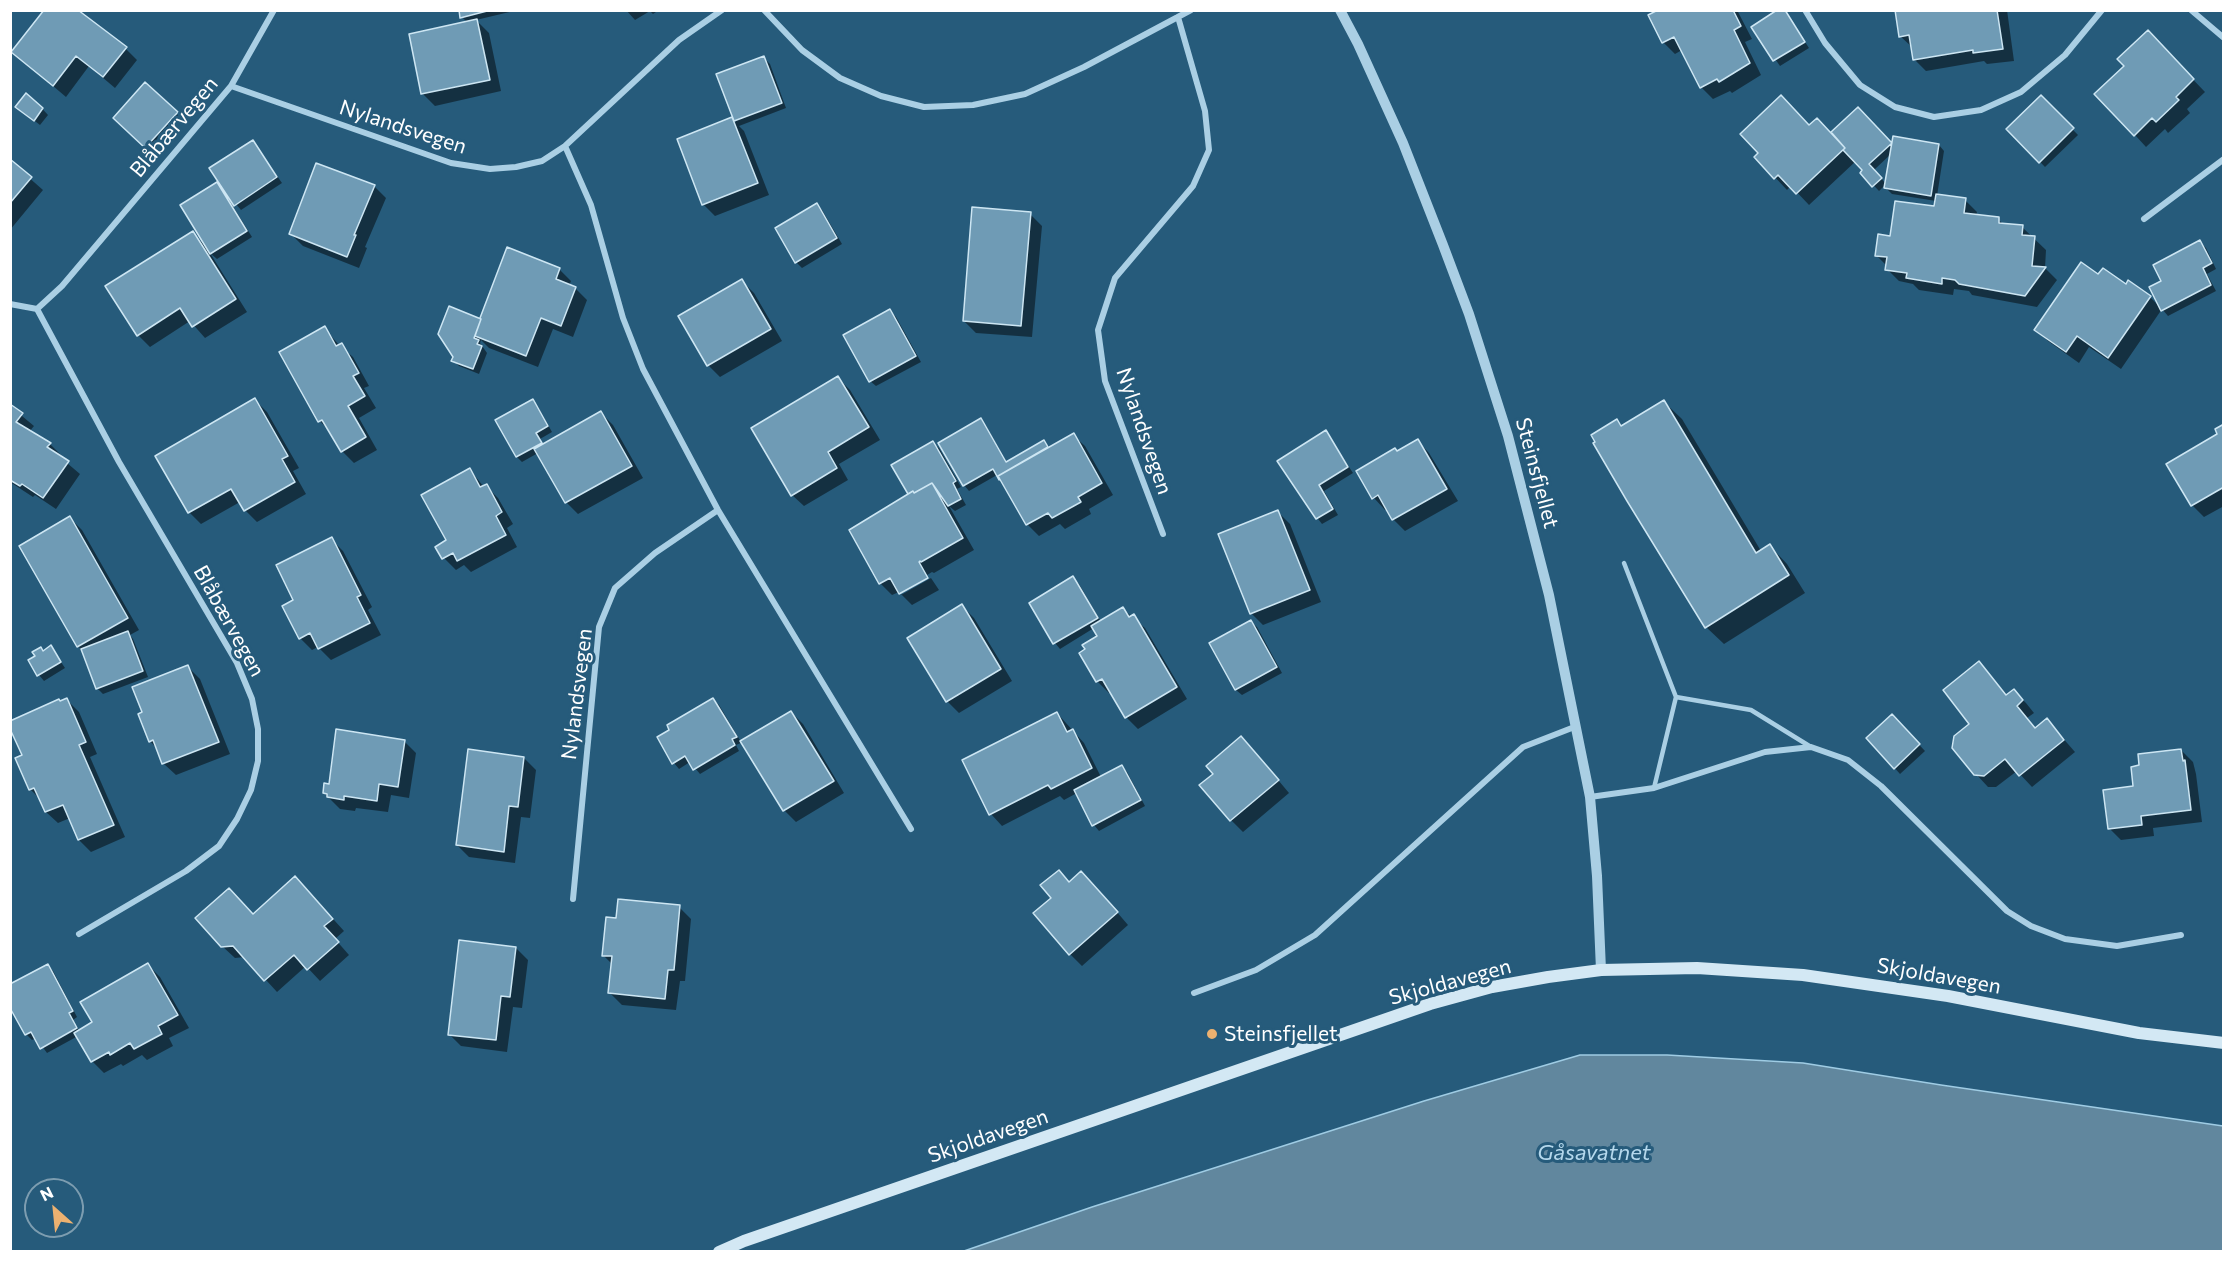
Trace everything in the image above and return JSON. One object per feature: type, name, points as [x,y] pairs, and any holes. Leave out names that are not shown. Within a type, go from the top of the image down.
[{"type":"main road","name":"Skjoldavegen","points":[[719,1251],[1430,1004],[1492,987],[1601,970],[1697,968],[1803,975],[1948,996],[2139,1033],[2223,1043]]},
{"type":"street","name":"Blåbærvegen","points":[[79,934],[186,871],[219,846],[237,819],[250,790],[258,760],[258,729],[252,699],[237,663],[119,462],[37,309],[62,286],[231,86],[274,10]]},
{"type":"street","name":"Nylandsvegen","points":[[231,86],[451,163],[490,169],[516,167],[542,161],[565,146],[680,40],[722,10]]},
{"type":"street","points":[[764,10],[802,50],[840,78],[881,96],[924,106],[973,105],[1025,94],[1084,68],[1191,10]]},
{"type":"street","name":"Steinsfjellet","points":[[1340,10],[1358,44],[1402,143],[1469,314],[1511,447],[1549,595],[1590,797],[1598,876],[1601,970]]},
{"type":"street","points":[[1805,10],[1825,43],[1860,86],[1895,106],[1934,117],[1981,110],[2021,92],[2065,55],[2102,10]]},
{"type":"street","points":[[2191,10],[2223,38]]},
{"type":"street","name":"Nylandsvegen","points":[[1163,534],[1105,381],[1098,330],[1114,278],[1193,186],[1209,150],[1205,111],[1178,17]]},
{"type":"street","points":[[565,146],[591,205],[622,318],[643,369],[718,510],[911,829]]},
{"type":"street","points":[[2144,219],[2223,159]]},
{"type":"street","points":[[10,304],[37,309]]},
{"type":"street","name":"Nylandsvegen","points":[[573,898],[599,627],[615,588],[655,554],[718,510]]},
{"type":"street","points":[[1194,993],[1256,970],[1315,935],[1523,747],[1577,726]]},
{"type":"street","points":[[1590,797],[1654,788],[1765,752],[1811,747],[1848,760],[1881,786],[2007,911],[2031,926],[2065,939],[2117,946],[2181,935]]},
{"type":"lane","points":[[1624,563],[1676,697],[1654,788]]},
{"type":"lane","points":[[1676,697],[1751,710],[1811,747]]},
{"type":"water","name":"Gåsavatnet","points":[[1580,1055],[1667,1055],[1803,1063],[2223,1126],[2223,1251],[964,1251],[1092,1207],[1424,1101]]},
{"type":"building","points":[[44,10],[78,10],[127,47],[103,77],[76,56],[53,86],[11,52]]},
{"type":"building","points":[[459,10],[491,10],[460,18]]},
{"type":"building","points":[[1658,10],[1733,10],[1741,26],[1734,30],[1750,63],[1719,82],[1717,79],[1700,88],[1674,37],[1662,43],[1648,15]]},
{"type":"building","points":[[1777,10],[1785,10],[1805,42],[1773,61],[1751,27]]},
{"type":"building","points":[[1895,10],[1997,10],[2003,49],[1973,53],[1973,50],[1913,60],[1909,35],[1899,37]]},
{"type":"building","points":[[477,19],[490,80],[421,94],[409,34]]},
{"type":"building","points":[[2148,30],[2194,79],[2176,97],[2179,100],[2156,122],[2152,118],[2134,136],[2094,94],[2124,66],[2117,59]]},
{"type":"building","points":[[764,56],[782,103],[734,121],[716,74]]},
{"type":"building","points":[[145,82],[178,112],[145,148],[113,118]]},
{"type":"building","points":[[26,93],[43,108],[34,121],[15,107]]},
{"type":"building","points":[[1781,95],[1809,125],[1817,118],[1845,148],[1796,194],[1778,175],[1774,179],[1754,157],[1758,153],[1740,134]]},
{"type":"building","points":[[2041,95],[2074,128],[2039,163],[2006,129]]},
{"type":"building","points":[[1858,107],[1892,143],[1869,164],[1882,178],[1872,187],[1860,173],[1862,170],[1843,150],[1845,148],[1831,132]]},
{"type":"building","points":[[732,117],[758,183],[702,205],[677,139]]},
{"type":"building","points":[[1893,136],[1939,144],[1931,196],[1884,188]]},
{"type":"building","points":[[253,140],[277,177],[234,206],[209,168]]},
{"type":"building","points":[[10,159],[32,177],[10,203]]},
{"type":"building","points":[[316,163],[375,185],[347,257],[289,234]]},
{"type":"building","points":[[217,182],[247,231],[210,254],[180,205]]},
{"type":"building","points":[[1936,194],[1966,198],[1964,213],[1999,217],[1999,223],[2023,225],[2022,235],[2035,236],[2032,266],[2046,267],[2025,296],[1959,284],[1955,280],[1942,278],[1942,284],[1906,278],[1907,273],[1885,270],[1887,257],[1875,256],[1878,234],[1890,236],[1895,201],[1934,206]]},
{"type":"building","points":[[817,203],[837,238],[795,263],[775,228]]},
{"type":"building","points":[[972,207],[1031,212],[1021,326],[963,321]]},
{"type":"building","points":[[193,231],[236,299],[192,327],[180,308],[137,336],[105,286]]},
{"type":"building","points":[[2200,240],[2212,263],[2203,268],[2211,285],[2161,311],[2149,287],[2161,281],[2153,265]]},
{"type":"building","points":[[507,247],[560,268],[556,279],[576,287],[561,326],[541,318],[526,356],[475,336]]},
{"type":"building","points":[[2081,262],[2098,274],[2103,268],[2126,284],[2128,280],[2151,296],[2108,358],[2077,336],[2066,352],[2034,330]]},
{"type":"building","points":[[742,279],[771,329],[707,366],[678,316]]},
{"type":"building","points":[[449,306],[481,319],[474,338],[479,340],[477,344],[482,346],[473,369],[451,361],[453,357],[438,334]]},
{"type":"building","points":[[890,309],[916,356],[869,382],[843,335]]},
{"type":"building","points":[[325,326],[336,346],[342,343],[359,373],[353,376],[365,396],[348,406],[366,437],[341,452],[322,420],[318,422],[279,352]]},
{"type":"building","points":[[838,376],[869,427],[828,452],[837,468],[791,496],[751,428]]},
{"type":"building","points":[[255,398],[288,456],[282,459],[295,482],[244,511],[231,489],[188,513],[155,456]]},
{"type":"building","points":[[533,399],[548,426],[536,433],[542,443],[516,457],[495,420]]},
{"type":"building","points":[[1664,400],[1756,553],[1770,544],[1789,575],[1705,628],[1627,501],[1593,443],[1595,442],[1591,435],[1617,419],[1621,426]]},
{"type":"building","points":[[10,404],[23,413],[16,422],[51,443],[47,447],[69,461],[43,498],[22,484],[20,486],[10,480]]},
{"type":"building","points":[[601,411],[632,466],[565,503],[534,449]]},
{"type":"building","points":[[981,418],[1006,462],[1044,440],[1048,447],[998,476],[999,480],[993,469],[963,486],[938,443]]},
{"type":"building","points":[[2224,424],[2224,487],[2191,506],[2166,464],[2217,434],[2215,429]]},
{"type":"building","points":[[1326,430],[1348,467],[1319,485],[1333,509],[1316,519],[1277,461]]},
{"type":"building","points":[[1074,433],[1102,483],[1078,497],[1081,502],[1052,518],[1048,513],[1026,525],[998,476]]},
{"type":"building","points":[[1418,439],[1447,489],[1392,520],[1378,495],[1372,499],[1356,471],[1395,448],[1397,451]]},
{"type":"building","points":[[933,441],[956,481],[953,483],[961,499],[948,506],[932,483],[908,494],[891,465]]},
{"type":"building","points":[[470,468],[480,487],[487,484],[502,512],[496,516],[506,535],[457,561],[453,553],[442,559],[435,547],[446,540],[421,495]]},
{"type":"building","points":[[932,483],[963,538],[920,561],[928,578],[899,594],[890,578],[879,584],[849,530],[913,491],[914,493]]},
{"type":"building","points":[[1278,510],[1310,590],[1250,614],[1218,534]]},
{"type":"building","points":[[70,516],[128,618],[77,647],[19,546]]},
{"type":"building","points":[[332,537],[361,595],[357,597],[370,623],[318,649],[310,633],[299,639],[282,606],[293,600],[276,565]]},
{"type":"building","points":[[1073,576],[1098,618],[1053,644],[1029,603]]},
{"type":"building","points":[[962,604],[1001,669],[946,702],[907,638]]},
{"type":"building","points":[[1123,607],[1129,617],[1134,614],[1177,687],[1125,718],[1102,679],[1096,682],[1079,653],[1085,649],[1082,645],[1097,636],[1091,626]]},
{"type":"building","points":[[1251,620],[1277,667],[1235,690],[1209,643]]},
{"type":"building","points":[[128,631],[143,671],[96,689],[81,649]]},
{"type":"building","points":[[51,645],[61,662],[37,676],[28,660],[35,656],[32,652],[41,647],[43,651]]},
{"type":"building","points":[[1979,661],[2006,695],[2014,689],[2023,700],[2017,706],[2035,728],[2047,718],[2064,740],[2019,776],[2005,759],[1984,776],[1974,775],[1952,748],[1954,736],[1969,724],[1943,690]]},
{"type":"building","points":[[188,665],[219,742],[162,764],[153,740],[149,742],[138,714],[142,712],[132,687]]},
{"type":"building","points":[[67,698],[86,742],[79,745],[114,825],[78,840],[63,805],[45,812],[34,788],[29,790],[15,758],[22,755],[10,729],[10,721],[59,699],[60,701]]},
{"type":"building","points":[[713,698],[737,737],[732,739],[735,745],[693,770],[685,756],[672,764],[657,737],[669,730],[667,725]]},
{"type":"building","points":[[791,711],[834,781],[783,811],[740,741]]},
{"type":"building","points":[[1057,712],[1067,732],[1073,729],[1092,768],[1051,789],[1048,785],[989,815],[962,760]]},
{"type":"building","points":[[1892,714],[1920,744],[1894,769],[1866,738]]},
{"type":"building","points":[[336,729],[405,740],[398,787],[379,784],[377,801],[344,796],[344,800],[327,797],[327,794],[323,793],[324,783],[329,784]]},
{"type":"building","points":[[1241,736],[1279,780],[1230,821],[1199,785],[1213,774],[1206,766]]},
{"type":"building","points":[[468,749],[524,757],[518,807],[509,806],[504,852],[456,845]]},
{"type":"building","points":[[2181,749],[2183,761],[2185,760],[2191,810],[2141,816],[2142,825],[2108,829],[2103,790],[2133,786],[2131,767],[2139,765],[2138,754]]},
{"type":"building","points":[[1122,765],[1141,800],[1092,826],[1074,790]]},
{"type":"building","points":[[1059,870],[1069,882],[1081,871],[1118,912],[1069,955],[1033,913],[1051,898],[1040,885]]},
{"type":"building","points":[[295,876],[333,919],[324,926],[339,942],[307,970],[294,955],[264,981],[233,946],[221,947],[195,918],[229,888],[253,914]]},
{"type":"building","points":[[618,899],[680,905],[674,970],[668,970],[665,999],[608,993],[612,956],[602,956],[606,917],[616,918]]},
{"type":"building","points":[[459,940],[516,947],[510,997],[501,996],[496,1040],[448,1035]]},
{"type":"building","points":[[148,963],[178,1015],[158,1026],[162,1034],[134,1049],[130,1043],[110,1055],[109,1052],[91,1062],[74,1033],[92,1022],[80,1002]]},
{"type":"building","points":[[48,964],[73,1011],[69,1013],[77,1028],[40,1049],[31,1032],[25,1035],[10,1008],[10,984]]},
{"type":"place","name":"Steinsfjellet","points":[[1212,1034]]}]
